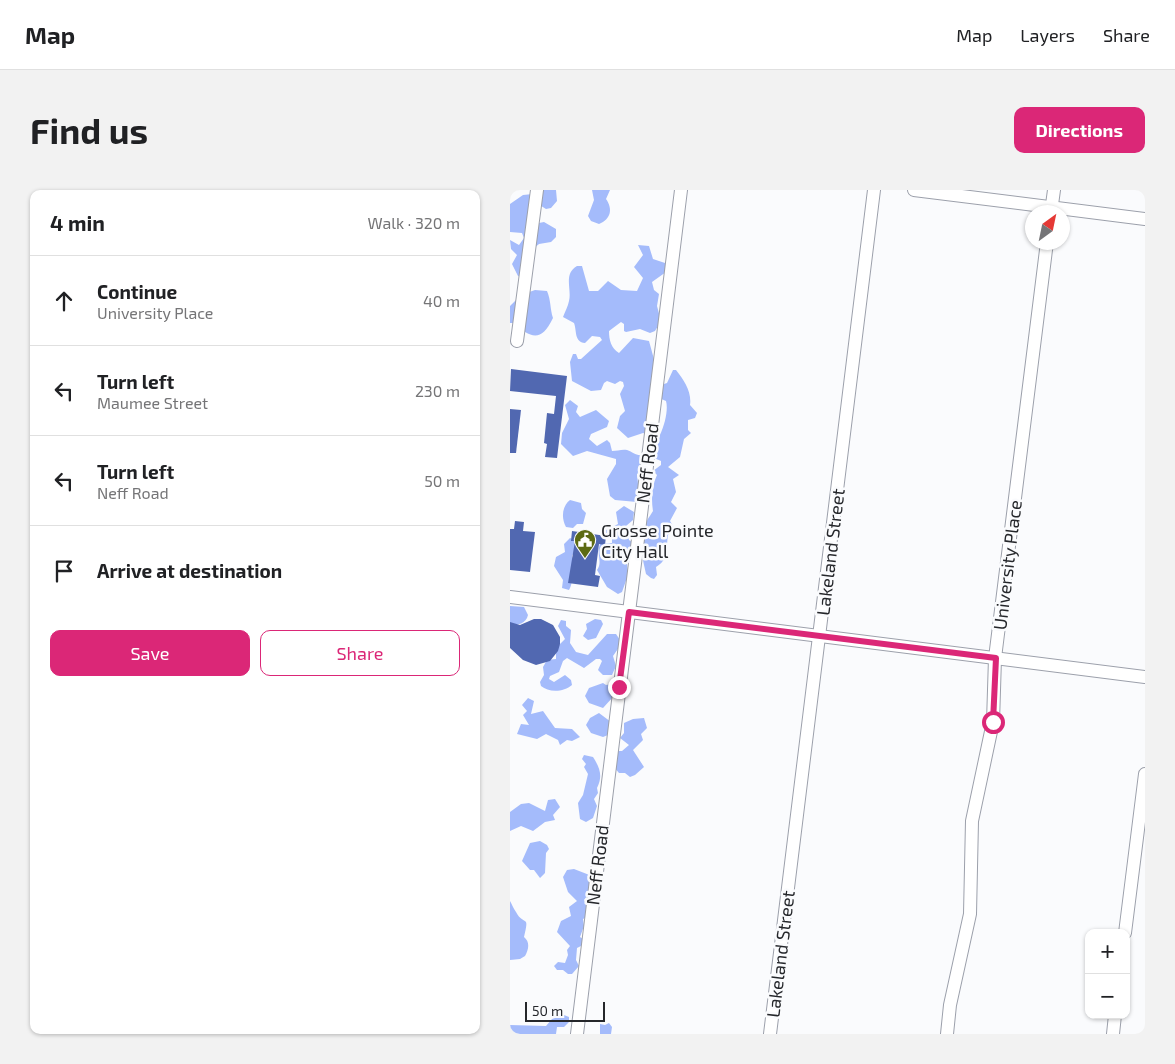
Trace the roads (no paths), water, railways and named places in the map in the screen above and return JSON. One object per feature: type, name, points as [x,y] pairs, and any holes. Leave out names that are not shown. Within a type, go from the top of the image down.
[{"type":"street","points":[[517,341],[537,190]]},
{"type":"street","name":"Neff Road","points":[[576,1034],[681,190]]},
{"type":"street","name":"Lakeland Street","points":[[770,1034],[874,190]]},
{"type":"street","points":[[914,190],[1025,206]]},
{"type":"street","points":[[1052,205],[1054,190]]},
{"type":"street","points":[[1070,212],[1145,219]]},
{"type":"street","name":"University Place","points":[[947,1034],[950,1005],[970,914],[972,821],[993,722],[996,658],[1046,250]]},
{"type":"street","points":[[510,597],[1145,677]]},
{"type":"street","points":[[1126,929],[1145,774]]},
{"type":"street","points":[[1113,1034],[1115,1019]]},
{"type":"place","name":"Grosse Pointe City Hall","points":[[585,559]]}]
